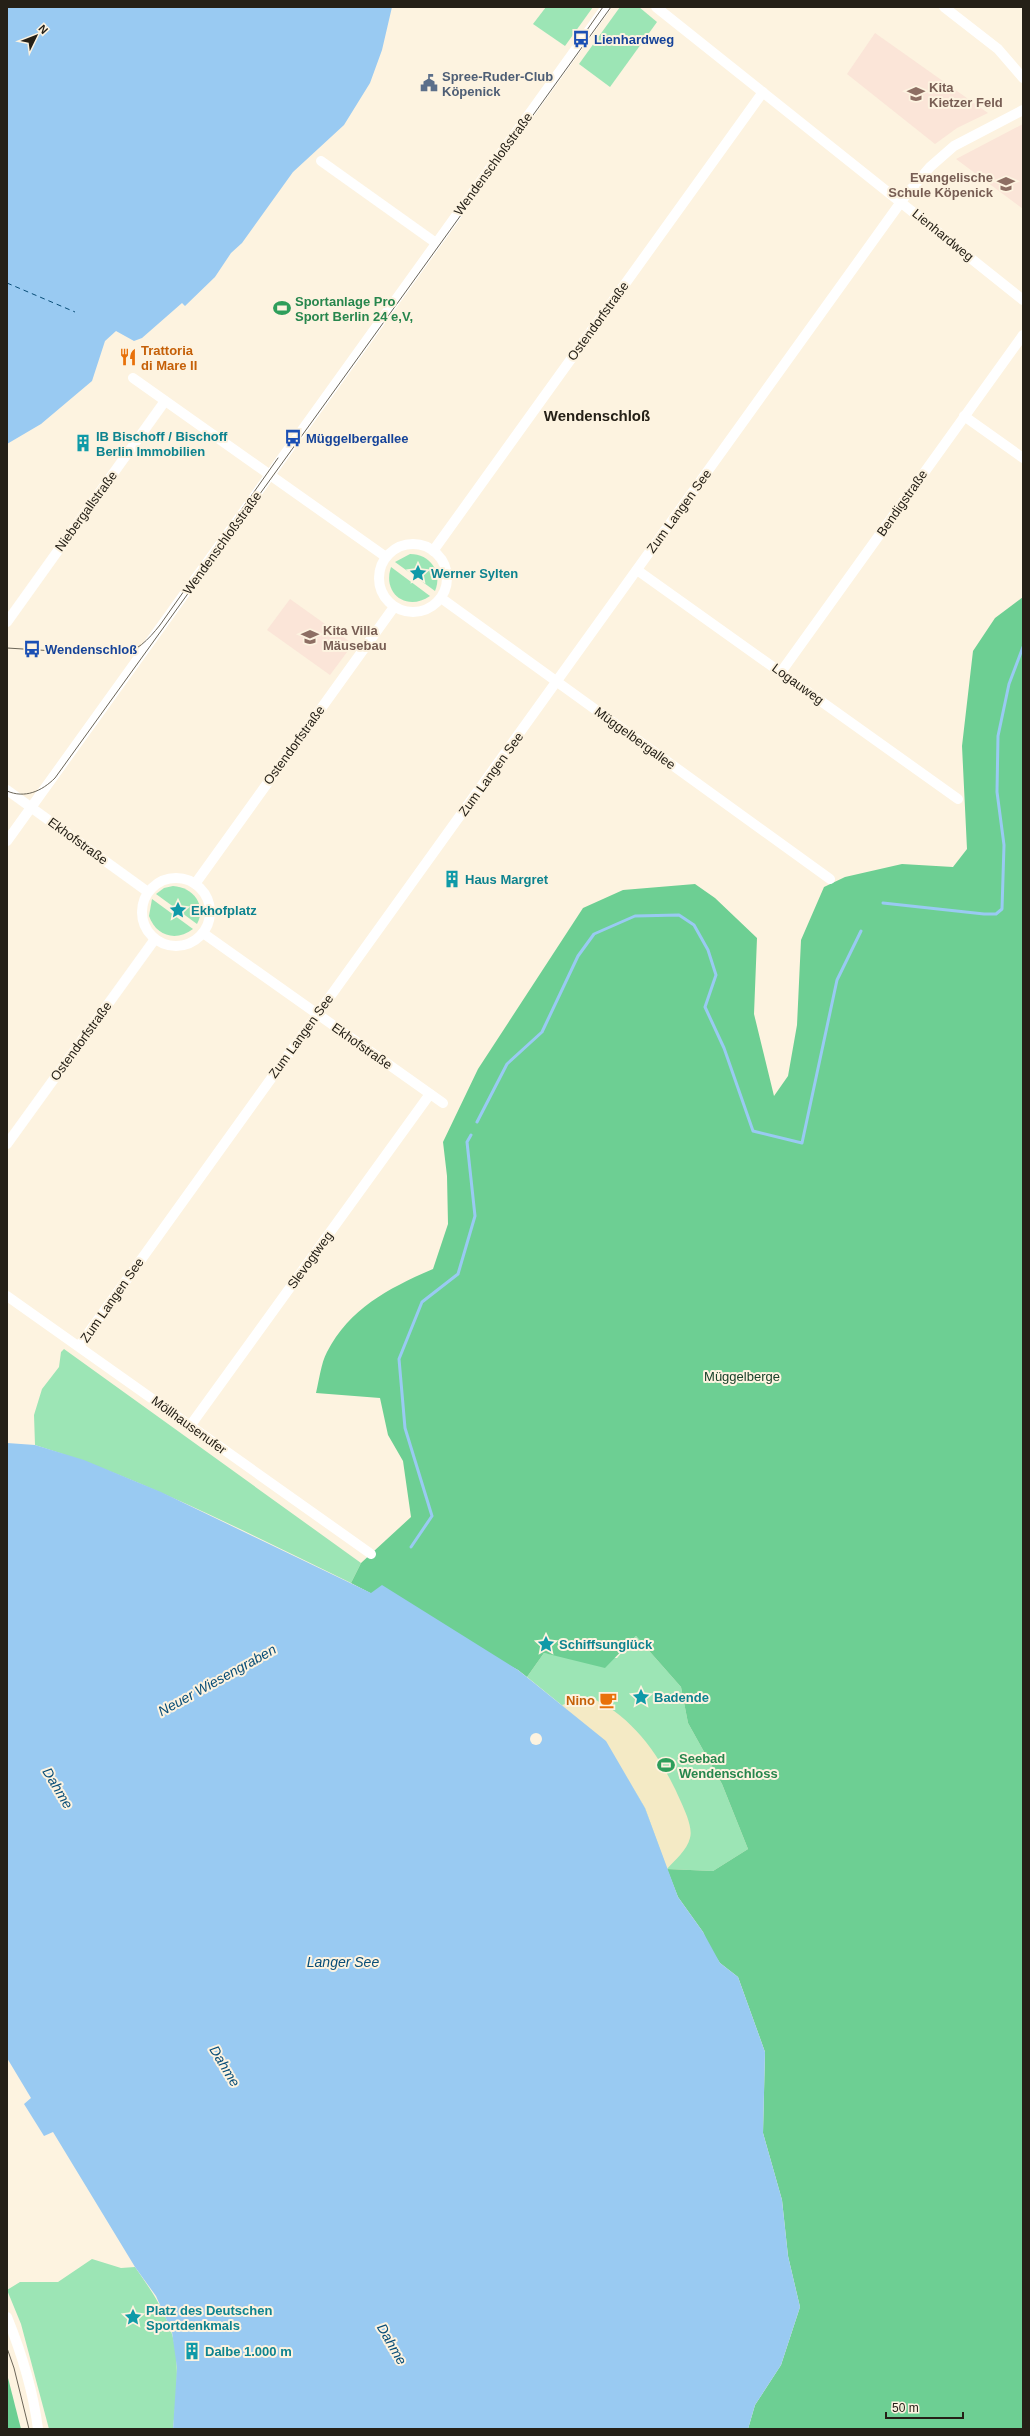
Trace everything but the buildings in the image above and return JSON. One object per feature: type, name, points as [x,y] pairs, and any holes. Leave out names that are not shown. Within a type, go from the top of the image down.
[{"type":"street","name":"Wendenschloßstraße","points":[[7,841],[606,7]]},
{"type":"street","name":"Lienhardweg","points":[[656,7],[902,201],[1023,300]]},
{"type":"street","points":[[944,7],[998,49],[1023,78]]},
{"type":"street","name":"Ostendorfstraße","points":[[433,551],[763,92]]},
{"type":"street","name":"Zum Langen See","points":[[79,1346],[902,201],[930,167],[954,146],[1023,110]]},
{"type":"street","points":[[321,161],[436,243]]},
{"type":"street","name":"Bendigstraße","points":[[781,672],[1023,335]]},
{"type":"street","points":[[133,378],[386,557]]},
{"type":"street","name":"Niebergallstraße","points":[[7,622],[165,400]]},
{"type":"street","points":[[964,416],[1023,458]]},
{"type":"street","points":[[414,544],[433,551],[444,564],[446,573],[447,582],[441,598],[430,608],[415,613],[394,607],[386,601],[378,584],[381,565],[386,557],[403,545],[414,544]]},
{"type":"street","name":"Logauweg","points":[[637,570],[958,799]]},
{"type":"street","name":"Müggelbergallee","points":[[441,598],[830,879]]},
{"type":"street","name":"Ostendorfstraße","points":[[195,884],[394,607]]},
{"type":"street","name":"Ekhofstraße","points":[[7,790],[148,892]]},
{"type":"street","points":[[170,879],[186,879],[195,884],[203,892],[208,901],[210,912],[208,923],[203,933],[195,940],[175,946],[155,939],[143,922],[142,911],[148,892],[156,884],[170,879]]},
{"type":"street","name":"Ekhofstraße","points":[[203,933],[443,1103]]},
{"type":"street","name":"Ostendorfstraße","points":[[7,1144],[155,939]]},
{"type":"street","name":"Slevogtweg","points":[[190,1426],[430,1094]]},
{"type":"street","name":"Möllhausenufer","points":[[7,1296],[371,1554]]},
{"type":"street","points":[[7,2317],[23,2359],[34,2400],[38,2429]]},
{"type":"shaded area","name":"Kita Kietzer Feld","points":[[875,33],[988,113],[957,128],[935,144],[847,74]]},
{"type":"shaded area","name":"Evangelische Schule Köpenick","points":[[1023,124],[1023,209],[956,159]]},
{"type":"shaded area","name":"Kita Villa Mäusebau","points":[[290,599],[353,644],[330,675],[267,630]]},
{"type":"green space","points":[[546,7],[593,7],[565,46],[533,24]]},
{"type":"green space","points":[[620,7],[639,7],[657,22],[610,87],[579,64]]},
{"type":"green space","points":[[410,554],[423,557],[433,565],[437,577],[435,591],[395,562]]},
{"type":"green space","points":[[391,567],[430,596],[413,602],[398,598],[390,585],[389,577]]},
{"type":"green space","name":"Müggelberge","points":[[1023,597],[1023,2429],[748,2429],[755,2405],[781,2365],[800,2307],[788,2256],[782,2200],[763,2133],[765,2052],[738,1977],[720,1963],[710,1948],[703,1932],[678,1897],[667,1869],[713,1871],[748,1849],[722,1784],[688,1723],[681,1687],[636,1636],[605,1668],[544,1653],[527,1677],[518,1670],[351,1583],[361,1563],[411,1517],[403,1461],[388,1435],[380,1398],[316,1393],[325,1356],[336,1337],[347,1323],[359,1311],[386,1292],[433,1269],[448,1224],[447,1176],[443,1142],[478,1069],[583,908],[623,890],[695,884],[715,898],[757,938],[754,1014],[774,1096],[788,1076],[797,1025],[801,940],[824,887],[845,877],[902,864],[953,867],[967,849],[962,746],[973,651],[995,618]]},
{"type":"green space","points":[[173,886],[187,890],[196,898],[200,910],[200,917],[197,924],[156,894],[164,888]]},
{"type":"green space","points":[[152,899],[193,929],[187,933],[173,936],[167,935],[156,928],[149,916]]},
{"type":"green space","points":[[64,1349],[361,1563],[351,1583],[156,1490],[35,1445],[34,1415],[42,1389],[59,1367],[61,1352]]},
{"type":"green space","name":"Seebad Wendenschloss","points":[[636,1636],[681,1687],[688,1723],[722,1784],[748,1849],[713,1871],[667,1869],[645,1808],[606,1741],[527,1677],[544,1653],[565,1657],[617,1658]]},
{"type":"green space","points":[[92,2259],[121,2268],[135,2267],[160,2305],[171,2331],[176,2355],[177,2380],[173,2429],[49,2429],[21,2324],[7,2290],[20,2282],[58,2282]]},
{"type":"green space","points":[[7,2374],[21,2429],[7,2429]]},
{"type":"sand","points":[[589,1697],[605,1705],[633,1727],[656,1755],[674,1786],[690,1825],[691,1834],[684,1851],[667,1869],[645,1808],[627,1778],[562,1705]]},
{"type":"water","points":[[7,7],[392,7],[382,50],[370,83],[344,125],[293,172],[242,243],[231,253],[215,277],[185,306],[182,303],[142,338],[134,341],[116,331],[105,341],[92,381],[41,424],[7,444]]},
{"type":"water","name":"Langer See","points":[[7,1443],[35,1445],[84,1460],[161,1492],[371,1593],[382,1585],[518,1670],[606,1741],[645,1808],[678,1897],[703,1932],[720,1963],[738,1977],[765,2052],[763,2133],[782,2200],[788,2256],[800,2307],[781,2365],[755,2405],[748,2429],[173,2429],[177,2368],[172,2332],[156,2296],[135,2267],[53,2132],[44,2136],[24,2104],[31,2098],[7,2058]]},
{"type":"pier","points":[[536,1733],[540,1735],[542,1739],[540,1743],[536,1745],[532,1743],[530,1739],[532,1735]]},
{"type":"waterway","points":[[883,903],[984,914],[996,914],[1002,909],[1004,845],[997,792],[998,736],[1009,684],[1023,647]]},
{"type":"waterway","points":[[477,1122],[507,1064],[542,1032],[578,956],[594,934],[635,916],[679,915],[694,925],[708,950],[716,975],[705,1007],[724,1048],[753,1131],[802,1143],[837,980],[861,931]]},
{"type":"waterway","points":[[411,1547],[432,1516],[405,1428],[399,1359],[422,1302],[458,1274],[475,1216],[467,1142],[471,1135]]},
{"type":"ferry route","points":[[7,283],[75,312]]},
{"type":"tram line","points":[[587,30],[603,7]]},
{"type":"tram line","points":[[7,791],[27,794],[45,787],[55,778],[611,7]]},
{"type":"tram line","points":[[7,648],[118,655],[131,651],[142,644],[160,625],[278,458]]},
{"type":"tram line","points":[[7,2348],[14,2368],[29,2429]]},
{"type":"place","name":"Lienhardweg","points":[[581,39]]},
{"type":"place","name":"Spree-Ruder-Club Köpenick","points":[[429,83]]},
{"type":"place","name":"Kita Kietzer Feld","points":[[916,94]]},
{"type":"place","name":"Evangelische Schule Köpenick","points":[[1006,184]]},
{"type":"place","name":"Sportanlage Pro Sport Berlin 24 e,V,","points":[[282,308]]},
{"type":"place","name":"Trattoria di Mare II","points":[[128,357]]},
{"type":"place","name":"Müggelbergallee","points":[[293,438]]},
{"type":"place","name":"IB Bischoff / Bischoff Berlin Immobilien","points":[[83,443]]},
{"type":"place","name":"Werner Sylten","points":[[418,573]]},
{"type":"place","name":"Kita Villa Mäusebau","points":[[310,637]]},
{"type":"place","name":"Wendenschloß","points":[[32,649]]},
{"type":"place","name":"Haus Margret","points":[[452,879]]},
{"type":"place","name":"Ekhofplatz","points":[[178,910]]},
{"type":"place","name":"Schiffsunglück","points":[[546,1644]]},
{"type":"place","name":"Badende","points":[[641,1697]]},
{"type":"place","name":"Nino","points":[[608,1700]]},
{"type":"place","name":"Seebad Wendenschloss","points":[[666,1765]]},
{"type":"place","name":"Platz des Deutschen Sportdenkmals","points":[[133,2317]]},
{"type":"place","name":"Dalbe 1.000 m","points":[[192,2351]]},
{"type":"district","name":"Wendenschloß","points":[[597,415]]},
{"type":"water label","name":"Neuer Wiesengraben","points":[[217,1680]]},
{"type":"water label","name":"Dahme","points":[[58,1788]]},
{"type":"water label","name":"Dahme","points":[[225,2066]]},
{"type":"water label","name":"Dahme","points":[[392,2344]]}]
